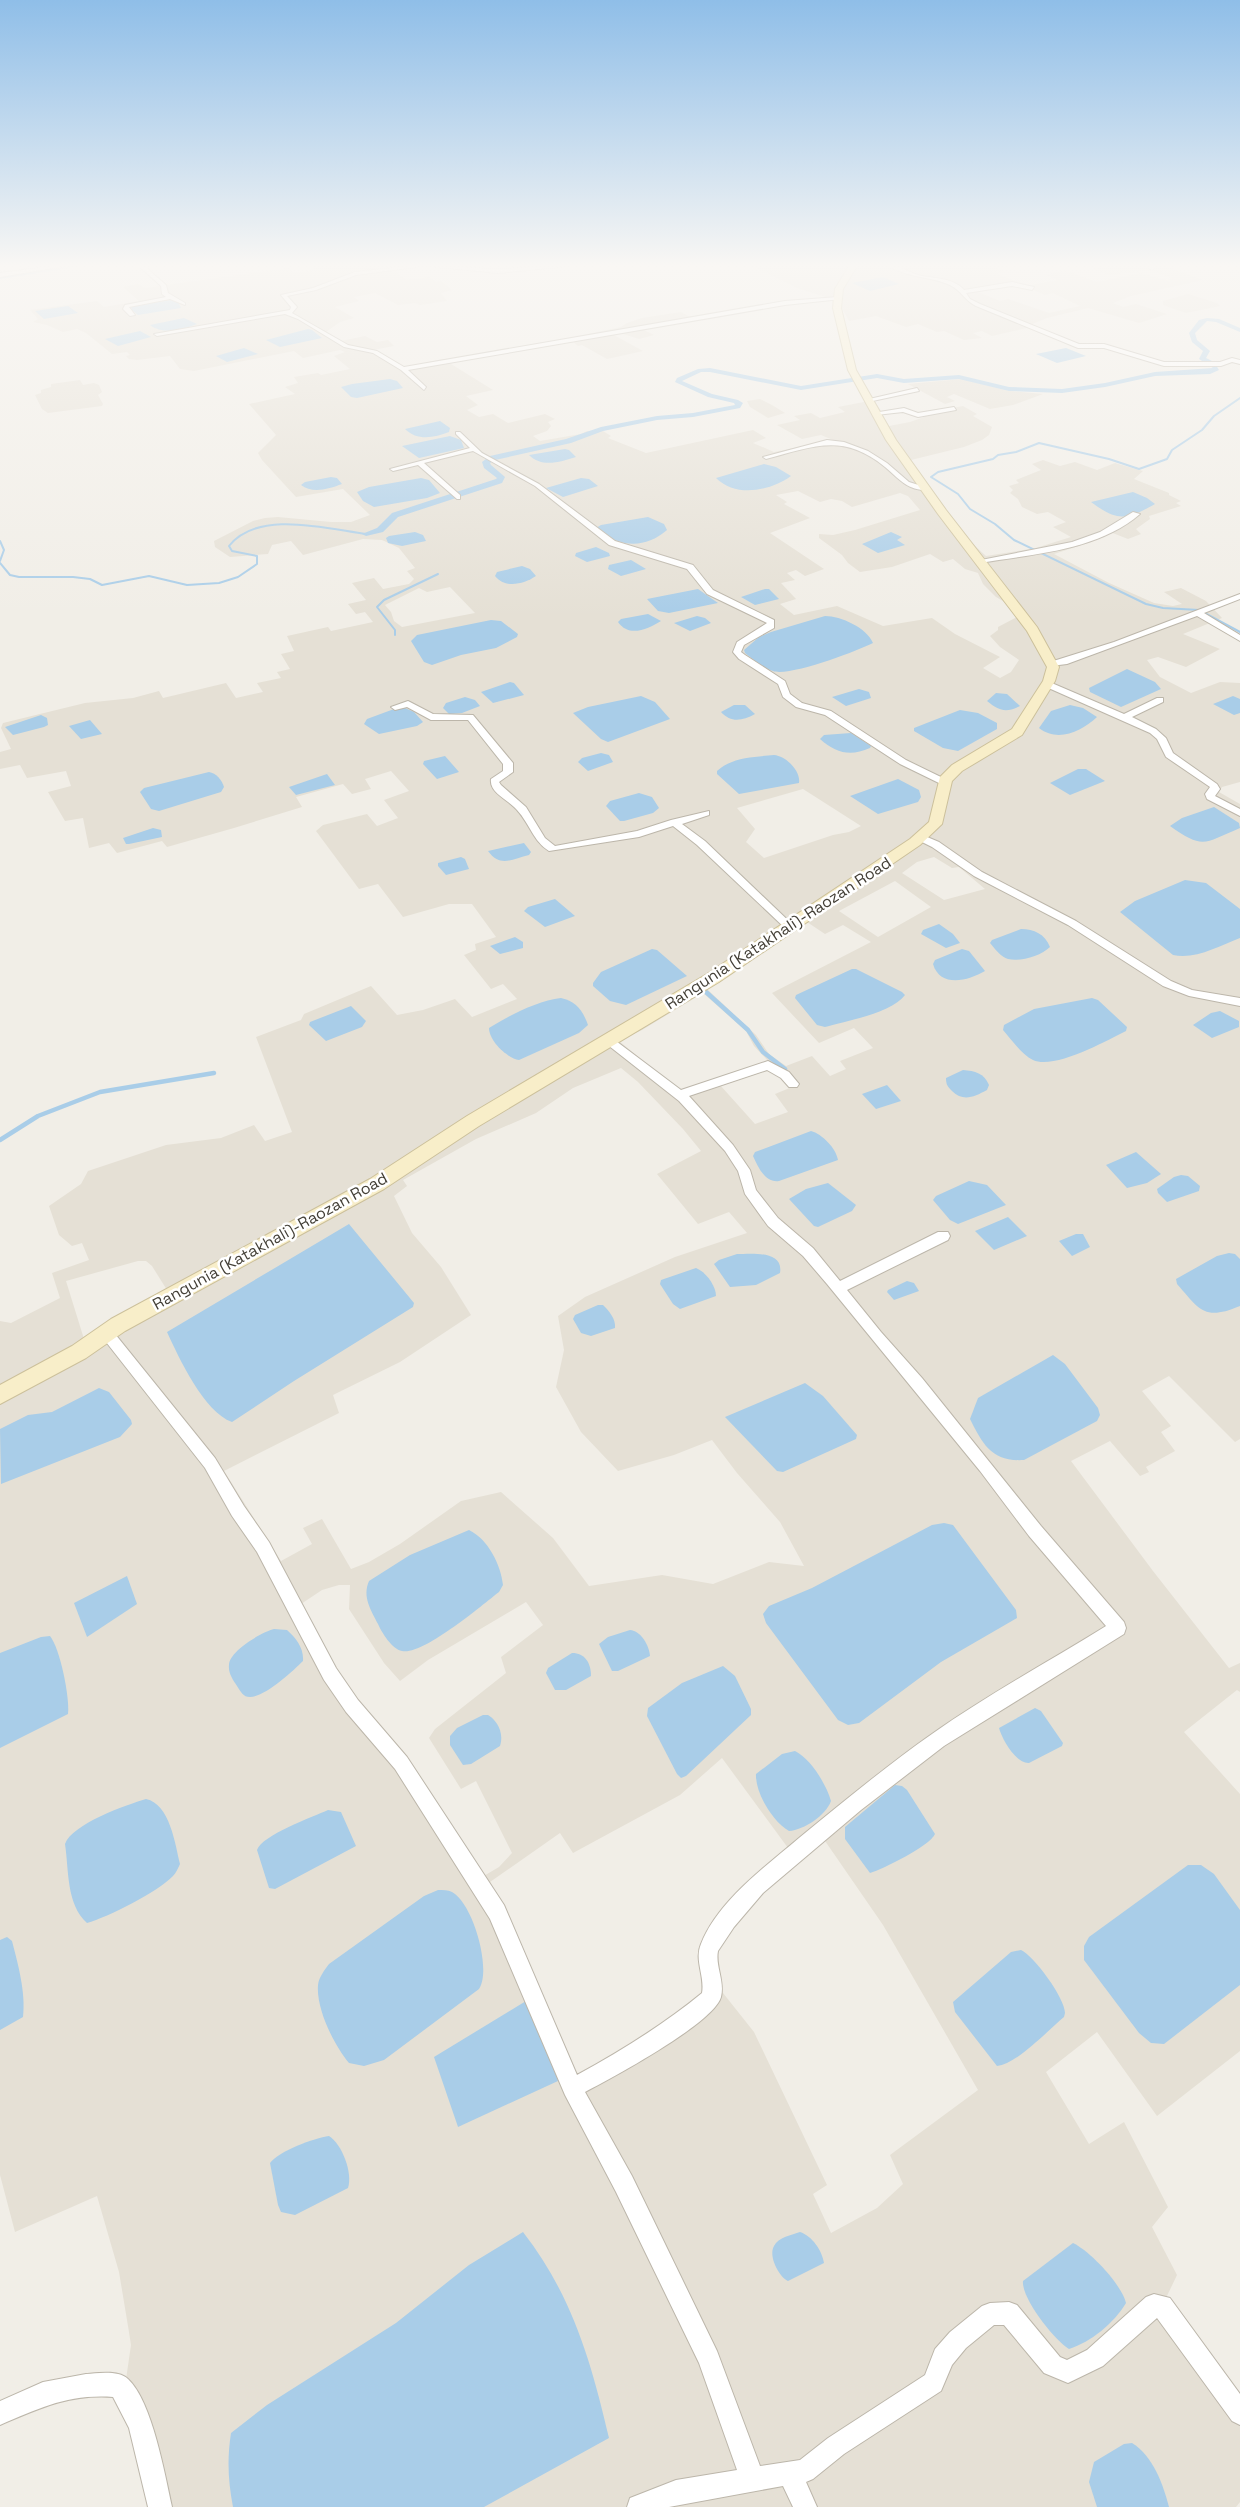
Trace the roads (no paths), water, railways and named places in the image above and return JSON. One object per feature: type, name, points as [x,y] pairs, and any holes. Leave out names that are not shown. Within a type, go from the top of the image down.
[{"type":"main road","points":[[858,383],[891,440],[924,488],[1033,630],[1052,663],[1052,672],[1047,684],[1017,732],[957,768],[944,782]]},
{"type":"main road","name":"Rangunia (Katakhali)-Raozan Road","points":[[0,1395],[56,1366],[106,1333],[220,1268],[377,1184],[473,1121],[713,978],[899,855],[938,817],[944,782]]},
{"type":"street","points":[[418,383],[424,388]]},
{"type":"street","points":[[872,406],[917,390]]},
{"type":"street","points":[[872,406],[904,410],[918,415],[954,409]]},
{"type":"street","points":[[458,433],[474,449],[537,485],[612,543],[690,567],[704,587],[718,598],[771,621],[771,626],[740,644],[737,652],[742,657],[782,683],[786,695],[799,705],[828,713],[903,762],[944,782]]},
{"type":"street","points":[[766,457],[827,442],[837,442],[879,460],[909,486],[924,488]]},
{"type":"street","points":[[393,469],[474,449]]},
{"type":"street","points":[[420,463],[454,495]]},
{"type":"street","points":[[980,561],[1073,544],[1103,534],[1136,514]]},
{"type":"street","points":[[1052,663],[1064,662],[1098,651],[1240,596]]},
{"type":"street","points":[[1197,612],[1240,639]]},
{"type":"street","points":[[1047,684],[1125,717],[1153,732],[1161,738],[1169,755],[1214,786],[1215,789],[1210,797],[1240,813]]},
{"type":"street","points":[[1125,717],[1160,700]]},
{"type":"street","points":[[395,707],[408,704],[431,717],[470,717],[486,735],[492,747],[508,763],[508,772],[494,781],[496,788],[519,806],[544,845],[553,849],[639,834],[706,813]]},
{"type":"street","points":[[674,822],[701,843],[790,927]]},
{"type":"street","points":[[920,837],[939,846],[977,874],[1074,924],[1127,960],[1181,990],[1204,997],[1230,998],[1240,1002]]},
{"type":"street","points":[[572,2088],[646,2048],[681,2024],[711,1998],[713,1988],[707,1955],[709,1947],[727,1920],[749,1894],[779,1866],[938,1740],[1118,1628],[1035,1531],[917,1382],[876,1336],[808,1252],[772,1222],[750,1191],[744,1170],[736,1157],[680,1095],[608,1039]]},
{"type":"street","points":[[680,1095],[768,1065],[779,1071],[793,1084]]},
{"type":"street","points":[[838,1288],[943,1236]]},
{"type":"street","points":[[106,1333],[210,1463],[238,1511],[264,1547],[330,1674],[352,1706],[402,1763],[497,1912],[572,2088],[629,2193],[709,2359],[753,2481]]},
{"type":"street","points":[[639,2507],[676,2492],[805,2471],[836,2446],[933,2383],[943,2357],[958,2340],[990,2314],[1010,2313],[1052,2365],[1068,2372],[1095,2358],[1154,2305],[1162,2306],[1240,2413]]},
{"type":"street","points":[[0,2413],[54,2389],[93,2383],[119,2386],[133,2403],[145,2442],[160,2507]]},
{"type":"street","points":[[790,2474],[805,2507]]},
{"type":"water","points":[[399,383],[403,388],[357,398],[351,397],[341,387],[352,384]]},
{"type":"water","points":[[440,421],[450,428],[449,432],[437,436],[420,437],[405,429]]},
{"type":"water","points":[[450,436],[461,440],[464,448],[419,458],[402,446]]},
{"type":"water","points":[[565,449],[576,457],[545,463],[529,455]]},
{"type":"water","points":[[764,464],[776,467],[791,476],[773,485],[753,490],[733,488],[716,478]]},
{"type":"water","points":[[337,478],[342,484],[315,490],[301,485],[305,482]]},
{"type":"water","points":[[421,478],[429,480],[440,493],[427,498],[374,507],[363,501],[357,492],[369,487]]},
{"type":"water","points":[[581,478],[589,479],[598,486],[563,497],[546,488]]},
{"type":"water","points":[[1133,492],[1155,504],[1129,516],[1115,516],[1091,502]]},
{"type":"water","points":[[648,517],[664,524],[667,530],[649,541],[640,543],[631,544],[613,539],[596,528],[601,525]]},
{"type":"water","points":[[415,532],[423,535],[426,541],[402,546],[388,543],[386,538],[389,536]]},
{"type":"water","points":[[891,532],[902,537],[897,540],[905,545],[878,553],[862,544]]},
{"type":"water","points":[[596,547],[609,553],[610,556],[587,562],[575,556],[576,553]]},
{"type":"water","points":[[631,560],[646,569],[621,576],[608,569],[609,565]]},
{"type":"water","points":[[522,566],[530,569],[536,576],[526,581],[509,584],[495,576],[497,572]]},
{"type":"water","points":[[698,589],[718,603],[669,613],[658,611],[647,599]]},
{"type":"water","points":[[769,589],[779,599],[755,605],[741,597]]},
{"type":"water","points":[[648,614],[661,621],[645,629],[633,631],[622,627],[618,622],[621,619]]},
{"type":"water","points":[[697,616],[711,623],[690,631],[674,623]]},
{"type":"water","points":[[825,616],[853,624],[865,632],[873,643],[823,662],[781,672],[766,668],[745,653],[744,650],[759,637]]},
{"type":"water","points":[[491,620],[501,621],[518,634],[517,637],[496,648],[461,655],[432,665],[424,662],[411,641],[417,635]]},
{"type":"water","points":[[1127,669],[1155,682],[1161,689],[1121,707],[1090,692],[1089,688]]},
{"type":"water","points":[[510,682],[514,683],[524,695],[493,703],[481,692]]},
{"type":"water","points":[[859,689],[869,692],[871,698],[846,706],[832,697]]},
{"type":"water","points":[[996,693],[1007,694],[1020,706],[1011,710],[995,707],[987,701]]},
{"type":"water","points":[[641,696],[655,702],[670,719],[608,742],[601,739],[573,713],[588,707]]},
{"type":"water","points":[[1233,696],[1240,699],[1240,713],[1234,715],[1213,704]]},
{"type":"water","points":[[465,697],[475,700],[480,706],[462,713],[449,714],[443,708],[446,703]]},
{"type":"water","points":[[734,705],[745,705],[755,714],[737,720],[721,712]]},
{"type":"water","points":[[1070,705],[1083,708],[1097,717],[1077,731],[1062,735],[1054,735],[1039,728],[1051,711]]},
{"type":"water","points":[[405,708],[414,712],[423,722],[417,726],[379,734],[364,724],[367,719],[394,709]]},
{"type":"water","points":[[960,710],[978,713],[997,723],[997,729],[958,751],[943,748],[914,731],[914,728]]},
{"type":"water","points":[[41,715],[47,718],[48,725],[44,727],[13,735],[5,727]]},
{"type":"water","points":[[90,720],[102,734],[81,739],[69,726]]},
{"type":"water","points":[[851,733],[871,746],[870,748],[850,753],[844,752],[832,748],[820,739],[824,735]]},
{"type":"water","points":[[601,753],[609,755],[613,762],[588,771],[578,762],[582,758]]},
{"type":"water","points":[[774,755],[792,765],[798,774],[799,783],[739,794],[717,774],[723,766],[737,760]]},
{"type":"water","points":[[445,756],[459,772],[437,779],[423,764],[424,761]]},
{"type":"water","points":[[1078,769],[1086,769],[1105,781],[1070,795],[1050,783]]},
{"type":"water","points":[[209,772],[216,775],[222,782],[224,787],[221,792],[159,811],[151,809],[140,792],[144,788]]},
{"type":"water","points":[[327,774],[335,785],[296,795],[289,787]]},
{"type":"water","points":[[898,779],[919,790],[921,797],[918,802],[878,814],[850,796]]},
{"type":"water","points":[[639,793],[652,797],[659,808],[653,813],[620,821],[606,806],[610,801]]},
{"type":"water","points":[[1214,807],[1239,823],[1240,828],[1204,842],[1190,839],[1170,826],[1182,818]]},
{"type":"water","points":[[153,828],[161,830],[162,837],[129,844],[126,844],[123,838]]},
{"type":"water","points":[[524,843],[531,852],[529,855],[512,860],[502,861],[488,851]]},
{"type":"water","points":[[461,857],[465,859],[469,869],[446,875],[438,866],[438,863]]},
{"type":"water","points":[[1185,880],[1206,883],[1240,909],[1240,938],[1198,954],[1173,955],[1120,912],[1135,901]]},
{"type":"water","points":[[555,899],[575,916],[545,927],[524,911],[528,907]]},
{"type":"water","points":[[939,924],[953,934],[960,943],[946,948],[921,934],[923,930]]},
{"type":"water","points":[[1021,929],[1038,933],[1050,947],[1036,956],[1013,960],[998,953],[990,943],[992,940]]},
{"type":"water","points":[[515,937],[523,942],[523,948],[500,954],[490,946]]},
{"type":"water","points":[[652,949],[657,950],[687,976],[626,1005],[610,1001],[593,986],[601,972]]},
{"type":"water","points":[[962,949],[969,951],[985,971],[963,980],[942,977],[933,964],[935,960]]},
{"type":"water","points":[[852,969],[905,995],[890,1007],[868,1016],[825,1027],[817,1025],[795,998],[796,995]]},
{"type":"water","points":[[561,998],[575,1004],[584,1015],[588,1025],[579,1033],[519,1060],[504,1052],[495,1043],[489,1028],[533,1005]]},
{"type":"water","points":[[1092,998],[1098,1000],[1127,1027],[1126,1031],[1066,1058],[1042,1062],[1033,1060],[1021,1051],[1003,1030],[1004,1025],[1034,1009]]},
{"type":"water","points":[[351,1006],[366,1021],[362,1027],[326,1041],[309,1025],[310,1022]]},
{"type":"water","points":[[1220,1011],[1239,1021],[1239,1027],[1212,1038],[1193,1025],[1211,1013]]},
{"type":"water","points":[[963,1070],[982,1075],[989,1085],[987,1090],[969,1097],[960,1096],[952,1091],[947,1085],[946,1078]]},
{"type":"water","points":[[887,1085],[901,1101],[876,1109],[862,1094]]},
{"type":"water","points":[[811,1131],[828,1142],[838,1160],[779,1181],[766,1177],[753,1156],[755,1152]]},
{"type":"water","points":[[1136,1152],[1161,1174],[1147,1183],[1127,1188],[1106,1165]]},
{"type":"water","points":[[1181,1175],[1188,1176],[1200,1186],[1199,1191],[1167,1202],[1157,1189]]},
{"type":"water","points":[[969,1181],[987,1185],[1006,1205],[958,1224],[950,1220],[933,1200],[936,1196]]},
{"type":"water","points":[[828,1183],[856,1205],[852,1211],[818,1227],[814,1226],[789,1199],[806,1189]]},
{"type":"water","points":[[1008,1217],[1027,1236],[994,1250],[975,1231]]},
{"type":"water","points":[[349,1224],[414,1303],[413,1307],[232,1422],[222,1416],[202,1396],[178,1356],[167,1332]]},
{"type":"water","points":[[1076,1234],[1083,1234],[1090,1247],[1072,1256],[1059,1241]]},
{"type":"water","points":[[737,1254],[772,1257],[780,1266],[780,1273],[756,1285],[730,1287],[714,1264]]},
{"type":"water","points":[[1235,1254],[1240,1259],[1240,1306],[1218,1313],[1204,1310],[1185,1293],[1177,1284],[1176,1279],[1217,1256]]},
{"type":"water","points":[[696,1268],[710,1280],[716,1296],[680,1309],[673,1304],[660,1284],[661,1280]]},
{"type":"water","points":[[907,1281],[914,1283],[919,1291],[894,1300],[887,1292],[888,1290]]},
{"type":"water","points":[[603,1305],[610,1313],[615,1328],[591,1336],[581,1333],[573,1319],[575,1315]]},
{"type":"water","points":[[1053,1355],[1065,1364],[1098,1408],[1100,1415],[1097,1421],[1024,1460],[1013,1460],[996,1455],[984,1444],[970,1419],[978,1398]]},
{"type":"water","points":[[805,1383],[823,1396],[857,1435],[856,1439],[783,1472],[777,1471],[725,1417]]},
{"type":"water","points":[[99,1388],[109,1392],[131,1420],[132,1424],[120,1437],[1,1484],[0,1429],[28,1415],[52,1412]]},
{"type":"water","points":[[944,1523],[953,1525],[1016,1610],[1017,1618],[941,1662],[859,1723],[848,1725],[838,1720],[766,1623],[763,1614],[769,1606],[812,1588],[932,1525]]},
{"type":"water","points":[[469,1530],[488,1546],[500,1569],[503,1585],[499,1592],[437,1638],[411,1650],[398,1650],[385,1636],[370,1608],[366,1592],[369,1581],[410,1555]]},
{"type":"water","points":[[127,1576],[137,1604],[87,1637],[74,1603]]},
{"type":"water","points":[[274,1629],[287,1630],[293,1636],[301,1648],[303,1661],[286,1677],[263,1693],[246,1696],[231,1676],[230,1660],[247,1643]]},
{"type":"water","points":[[630,1630],[638,1633],[644,1639],[650,1656],[618,1671],[612,1671],[599,1644],[608,1637]]},
{"type":"water","points":[[50,1636],[64,1674],[68,1714],[0,1748],[0,1653],[41,1637]]},
{"type":"water","points":[[572,1653],[584,1657],[590,1667],[591,1676],[566,1690],[555,1690],[546,1673],[548,1668]]},
{"type":"water","points":[[723,1666],[735,1676],[751,1709],[751,1715],[686,1776],[681,1778],[647,1716],[648,1708],[682,1683]]},
{"type":"water","points":[[1035,1708],[1041,1711],[1063,1743],[1062,1746],[1029,1763],[1019,1760],[1006,1744],[999,1728]]},
{"type":"water","points":[[483,1715],[488,1715],[497,1724],[501,1732],[500,1746],[471,1764],[463,1765],[450,1745],[450,1736],[457,1728]]},
{"type":"water","points":[[795,1751],[807,1760],[817,1773],[831,1801],[814,1821],[789,1831],[777,1821],[766,1806],[758,1790],[756,1774],[782,1754]]},
{"type":"water","points":[[895,1785],[907,1790],[935,1834],[916,1851],[870,1873],[845,1839],[845,1827]]},
{"type":"water","points":[[146,1799],[154,1802],[166,1816],[180,1864],[173,1876],[145,1896],[87,1923],[80,1915],[72,1897],[65,1844],[78,1829],[88,1823]]},
{"type":"water","points":[[328,1810],[341,1812],[356,1846],[275,1889],[269,1888],[257,1850],[261,1844],[268,1838]]},
{"type":"water","points":[[1188,1865],[1201,1865],[1214,1874],[1240,1910],[1240,1985],[1164,2044],[1151,2043],[1139,2033],[1084,1960],[1084,1946],[1089,1937]]},
{"type":"water","points":[[438,1890],[450,1891],[460,1899],[473,1923],[482,1953],[482,1980],[479,1989],[384,2060],[364,2066],[349,2063],[332,2037],[323,2015],[318,1995],[321,1977],[329,1964],[424,1896]]},
{"type":"water","points":[[7,1937],[12,1941],[21,1979],[23,2017],[0,2030],[0,1940]]},
{"type":"water","points":[[1021,1950],[1048,1978],[1064,2006],[1065,2013],[1064,2017],[1032,2046],[1014,2059],[997,2066],[955,2012],[953,2002],[1011,1952]]},
{"type":"water","points":[[526,2001],[549,2052],[558,2081],[458,2127],[434,2057]]},
{"type":"water","points":[[329,2136],[338,2145],[348,2167],[348,2188],[295,2215],[281,2212],[270,2163],[297,2146]]},
{"type":"water","points":[[523,2232],[555,2280],[578,2330],[595,2382],[609,2438],[484,2507],[233,2507],[229,2470],[231,2433],[267,2405],[396,2323],[469,2265]]},
{"type":"water","points":[[800,2232],[816,2244],[824,2263],[788,2281],[775,2266],[773,2250],[779,2240]]},
{"type":"water","points":[[1073,2243],[1088,2253],[1104,2269],[1118,2287],[1126,2303],[1101,2331],[1086,2342],[1069,2349],[1056,2337],[1033,2308],[1027,2298],[1023,2281]]},
{"type":"water","points":[[1132,2443],[1146,2455],[1151,2463],[1164,2489],[1169,2507],[1097,2507],[1089,2482],[1094,2462],[1124,2444]]},
{"type":"waterway","points":[[366,534],[380,530],[395,515],[499,481],[501,477],[487,466],[486,462],[493,458],[568,441],[601,429],[657,418],[693,415],[738,407],[740,403],[710,396],[680,383]]},
{"type":"waterway","points":[[776,383],[801,388],[833,383]]},
{"type":"waterway","points":[[984,383],[1009,389],[1062,391],[1114,383]]},
{"type":"waterway","points":[[1240,398],[1214,416],[1202,430],[1172,450],[1167,459],[1139,469],[1109,459],[1039,443],[1016,452],[998,455],[993,459],[938,472],[931,477],[958,494],[970,509],[995,524],[1014,540],[1146,604],[1163,608],[1199,610],[1240,632]]},
{"type":"waterway","points":[[0,563],[10,575],[19,577],[73,577],[90,579],[102,585],[149,576],[187,585],[219,583],[238,577],[257,564],[257,556],[232,551],[229,546],[242,535],[257,528],[294,524],[366,534]]},
{"type":"waterway","points":[[0,541],[4,550],[0,561]]},
{"type":"waterway","points":[[395,635],[395,630],[377,607],[384,600],[438,574]]},
{"type":"waterway","points":[[706,992],[748,1030],[763,1052],[785,1069]]},
{"type":"waterway","points":[[0,1140],[38,1116],[100,1092],[214,1073]]}]
